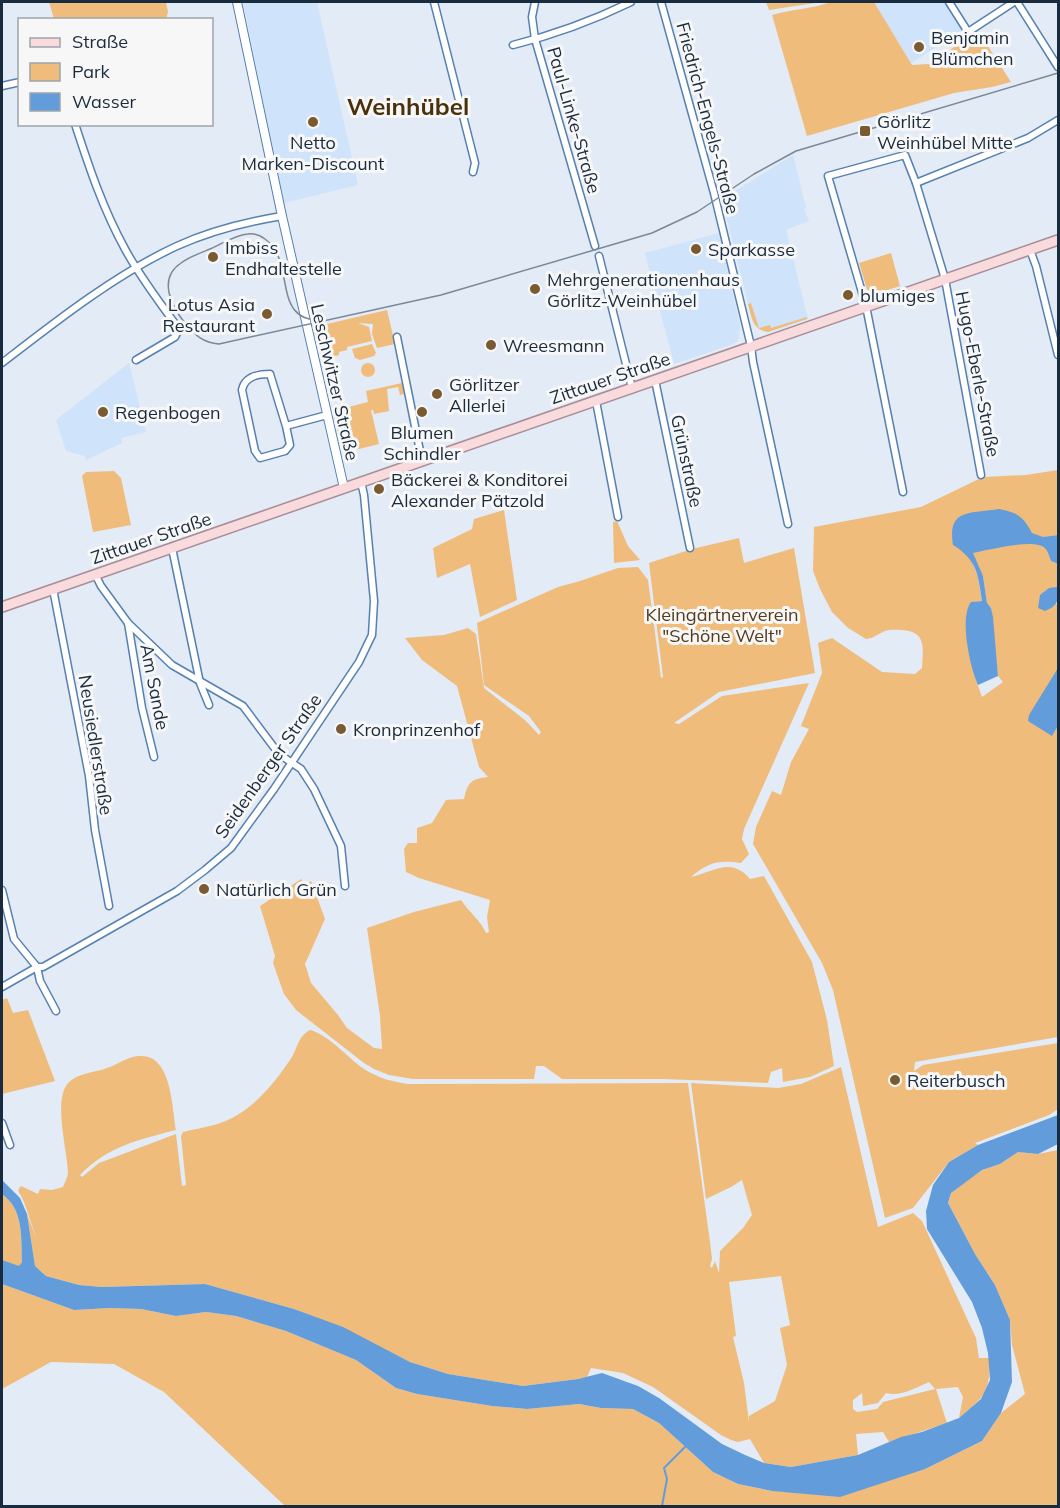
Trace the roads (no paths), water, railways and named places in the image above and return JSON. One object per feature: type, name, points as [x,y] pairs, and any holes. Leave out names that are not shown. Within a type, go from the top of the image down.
[{"type":"main road","name":"Zittauer Straße","points":[[2,607],[1059,240]]},
{"type":"street","name":"Leschwitzer Straße","points":[[237,2],[282,216],[344,488]]},
{"type":"street","points":[[434,2],[475,163],[473,172]]},
{"type":"street","name":"Paul-Linke-Straße","points":[[536,2],[532,17],[535,39],[595,246]]},
{"type":"street","points":[[513,45],[535,39],[631,2]]},
{"type":"street","name":"Friedrich-Engels-Straße","points":[[661,2],[714,193],[751,346],[788,524]]},
{"type":"street","points":[[949,2],[968,32],[1016,2],[1059,67]]},
{"type":"street","points":[[2,87],[18,83]]},
{"type":"street","points":[[916,183],[1028,138],[1059,120]]},
{"type":"street","points":[[76,126],[102,200],[123,246],[179,329],[176,336],[136,360]]},
{"type":"street","name":"Hugo-Eberle-Straße","points":[[866,306],[828,176],[905,155],[916,183],[945,279],[981,475]]},
{"type":"street","points":[[2,363],[136,268],[178,246],[223,229],[282,216]]},
{"type":"street","points":[[1030,250],[1059,355]]},
{"type":"street","points":[[599,256],[632,388]]},
{"type":"street","points":[[866,306],[903,492]]},
{"type":"street","points":[[397,337],[422,461]]},
{"type":"street","points":[[270,374],[286,426],[290,445],[285,451],[260,458],[255,451],[242,390],[244,381],[248,378],[270,374]]},
{"type":"street","name":"Grünstraße","points":[[655,380],[690,548]]},
{"type":"street","points":[[596,401],[618,517]]},
{"type":"street","points":[[286,426],[327,415]]},
{"type":"street","name":"Seidenberger Straße","points":[[2,987],[130,919],[177,891],[231,848],[359,662],[372,635],[374,601],[361,483]]},
{"type":"street","points":[[172,548],[200,683],[209,705]]},
{"type":"street","name":"Am Sande","points":[[95,574],[128,623],[172,665],[243,706],[279,754],[301,769],[314,789],[341,846],[345,886]]},
{"type":"street","name":"Neusiedlerstraße","points":[[53,589],[89,776],[95,830],[109,906]]},
{"type":"street","name":"Am Sande","points":[[128,623],[142,708],[154,757]]},
{"type":"street","points":[[2,890],[14,939],[37,967],[40,981],[56,1011]]},
{"type":"street","points":[[2,1123],[10,1145]]},
{"type":"water","points":[[999,509],[1019,516],[1032,533],[1043,537],[1058,535],[1058,564],[1051,561],[1045,548],[1039,545],[1021,544],[973,553],[983,576],[987,603],[993,617],[998,676],[978,685],[969,655],[966,619],[971,602],[982,601],[979,583],[972,562],[953,545],[952,533],[957,519],[963,515]]},
{"type":"water","points":[[1057,587],[1058,597],[1055,605],[1045,611],[1038,608],[1040,595],[1049,588]]},
{"type":"water","points":[[1058,668],[1058,726],[1052,736],[1028,721],[1029,715]]},
{"type":"water","points":[[1058,1115],[1058,1144],[1038,1154],[1018,1152],[1000,1164],[982,1170],[951,1193],[948,1203],[975,1254],[995,1285],[1010,1320],[1012,1382],[1001,1413],[982,1441],[925,1469],[840,1497],[772,1491],[738,1484],[713,1472],[659,1423],[633,1409],[601,1408],[579,1404],[527,1409],[417,1394],[396,1388],[356,1360],[286,1331],[236,1316],[206,1312],[176,1316],[141,1309],[74,1310],[2,1284],[2,1260],[19,1266],[22,1262],[18,1216],[9,1200],[2,1194],[2,1180],[20,1198],[27,1214],[35,1266],[46,1276],[79,1285],[102,1287],[205,1284],[294,1309],[343,1327],[410,1362],[448,1374],[523,1386],[578,1379],[602,1373],[638,1386],[659,1398],[722,1444],[764,1463],[791,1467],[858,1455],[901,1437],[959,1418],[981,1399],[990,1380],[988,1353],[972,1302],[927,1229],[926,1211],[933,1185],[949,1162],[978,1145]]},
{"type":"waterway","points":[[662,1506],[667,1479],[664,1468],[685,1447]]},
{"type":"tram line","points":[[328,320],[309,319],[297,313],[290,303],[275,249],[257,235],[238,236],[191,257],[174,270],[168,285],[176,309],[192,331],[208,342],[219,344],[441,295],[652,233],[697,212],[754,174],[796,151],[1058,73]]},
{"type":"place","name":"Benjamin Blümchen","points":[[919,47]]},
{"type":"place","name":"Netto Marken-Discount","points":[[313,122]]},
{"type":"place","name":"Görlitz Weinhübel Mitte","points":[[865,131]]},
{"type":"place","name":"Sparkasse","points":[[696,249]]},
{"type":"place","name":"Imbiss Endhaltestelle","points":[[213,257]]},
{"type":"place","name":"Mehrgenerationenhaus Görlitz-Weinhübel","points":[[535,289]]},
{"type":"place","name":"blumiges","points":[[848,295]]},
{"type":"place","name":"Lotus Asia Restaurant","points":[[267,314]]},
{"type":"place","name":"Wreesmann","points":[[491,345]]},
{"type":"place","name":"Görlitzer Allerlei","points":[[437,394]]},
{"type":"place","name":"Regenbogen","points":[[103,412]]},
{"type":"place","name":"Blumen Schindler","points":[[422,412]]},
{"type":"place","name":"Bäckerei & Konditorei Alexander Pätzold","points":[[379,489]]},
{"type":"place","name":"Kronprinzenhof","points":[[341,729]]},
{"type":"place","name":"Natürlich Grün","points":[[204,889]]},
{"type":"place","name":"Reiterbusch","points":[[895,1080]]},
{"type":"district","name":"Weinhübel","points":[[408,106]]},
{"type":"park label","name":"Kleingärtnerverein \"Schöne Welt\"","points":[[722,624]]}]
